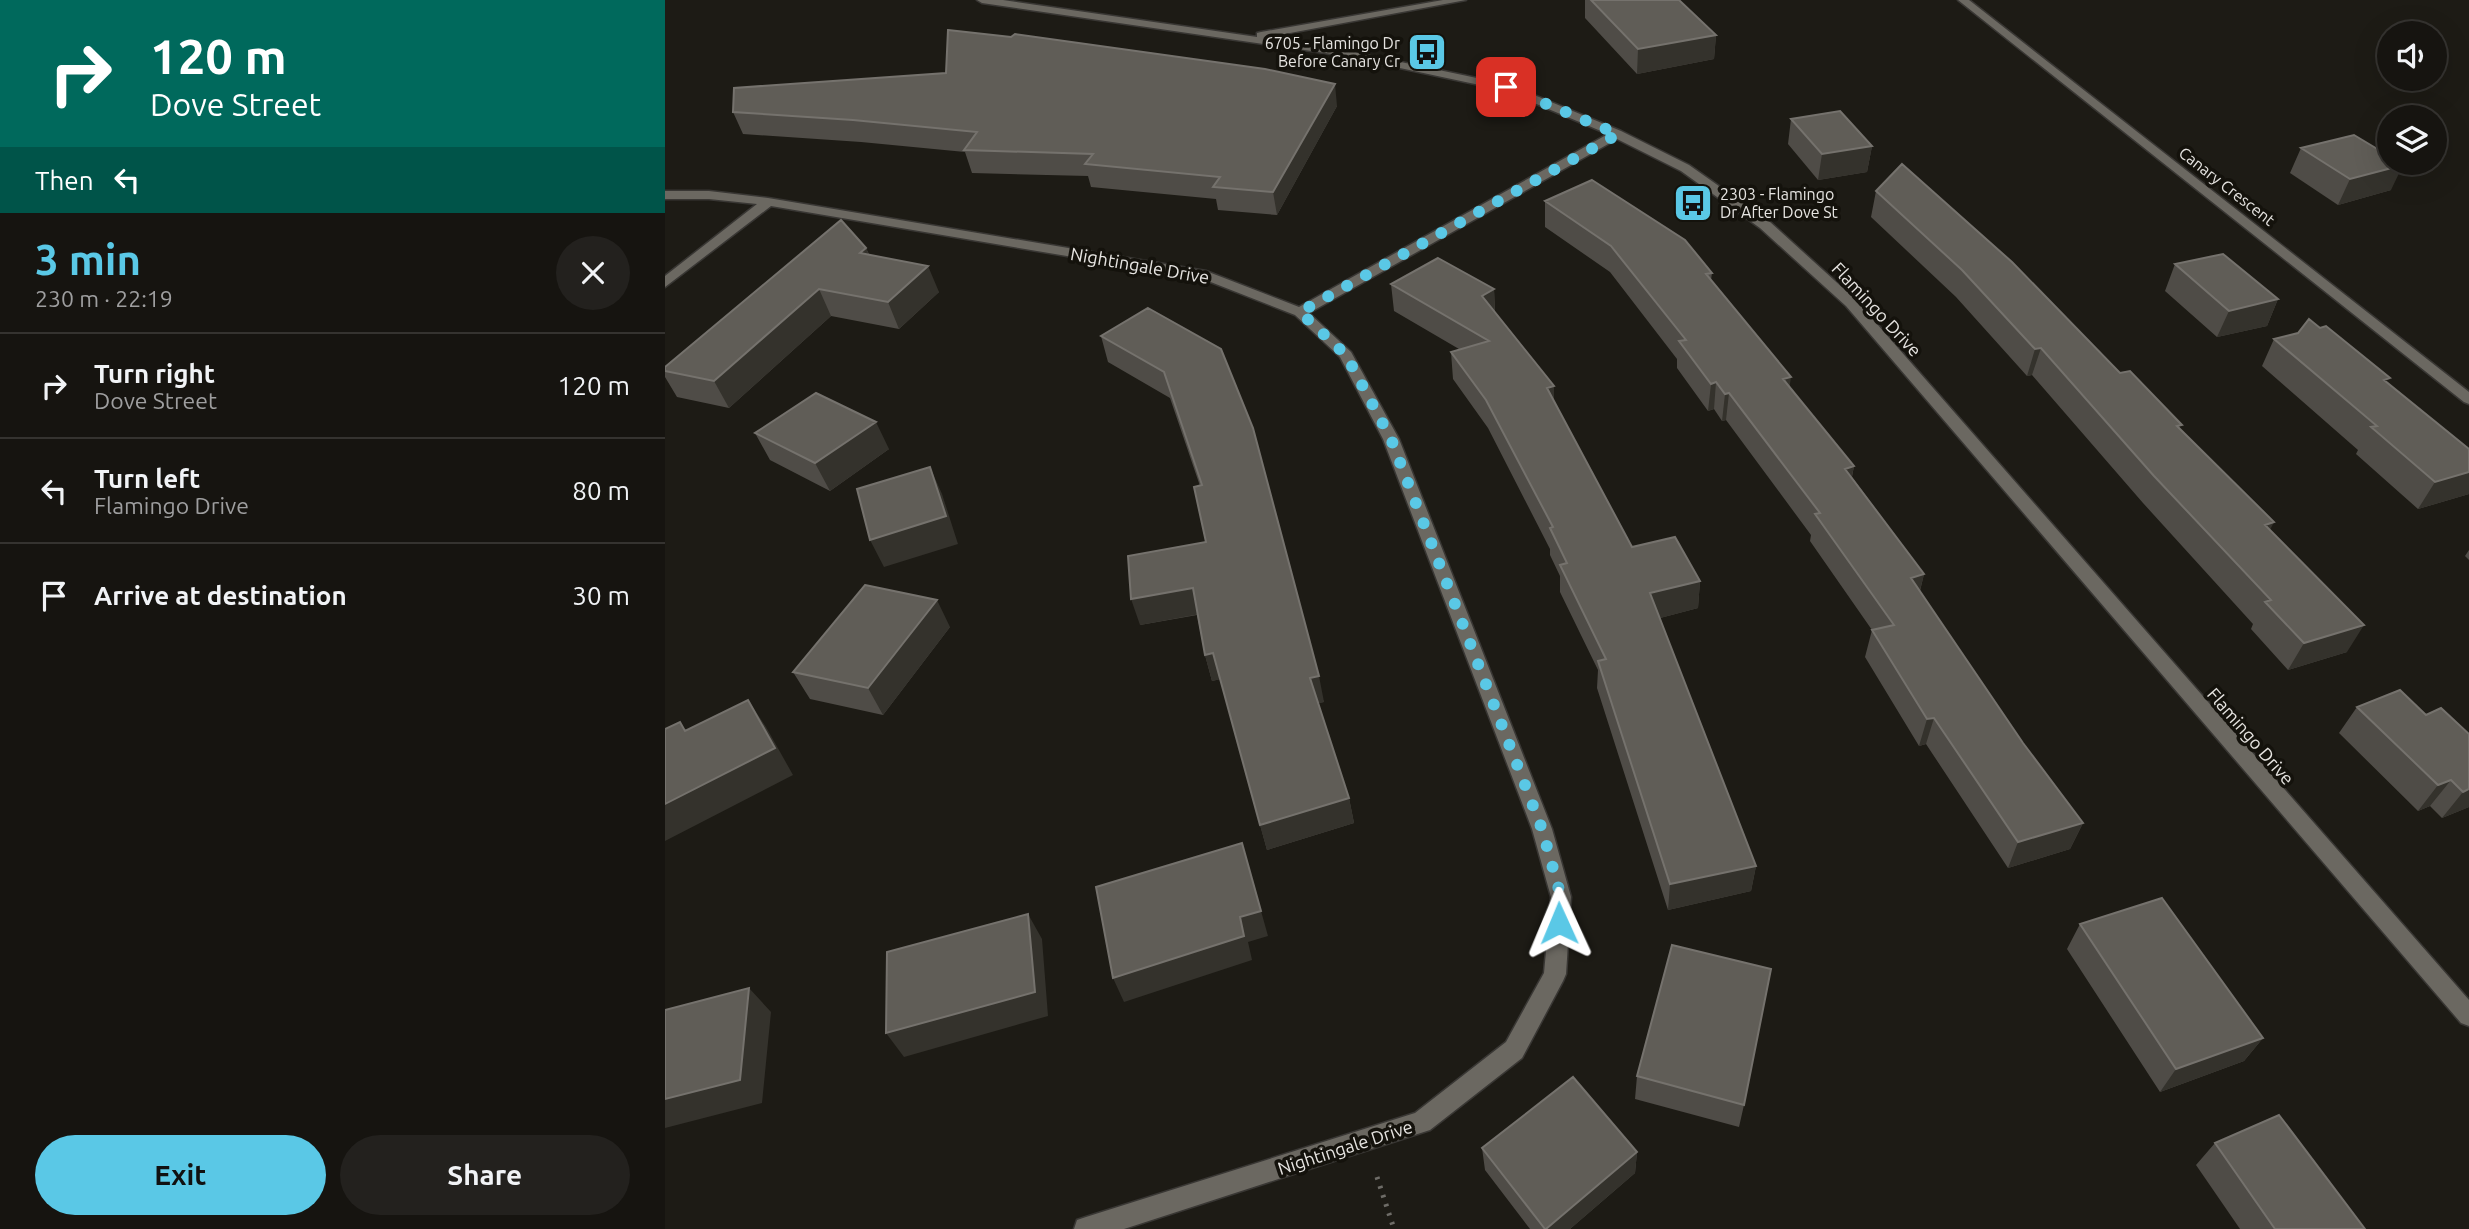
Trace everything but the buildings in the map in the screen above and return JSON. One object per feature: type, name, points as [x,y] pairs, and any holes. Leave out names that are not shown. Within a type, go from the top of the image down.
[{"type":"street","name":"Flamingo Drive","points":[[982,0],[1250,38],[1430,69],[1506,87],[1618,134],[1685,169],[1765,225],[1851,303],[2469,1016]]},
{"type":"street","points":[[1250,38],[1314,23],[1461,0]]},
{"type":"street","name":"Canary Crescent","points":[[1963,0],[2469,399]]},
{"type":"street","points":[[1300,312],[1618,134]]},
{"type":"street","name":"Nightingale Drive","points":[[665,195],[709,195],[768,202],[1206,275],[1300,312],[1346,355],[1391,439],[1542,829],[1561,897],[1555,974],[1514,1050],[1422,1122],[1086,1229]]},
{"type":"street","points":[[665,283],[768,202]]},
{"type":"path","points":[[1364,1140],[1394,1229]]},
{"type":"place","name":"6705 - Flamingo Dr Before Canary Cr","points":[[1427,52]]},
{"type":"place","name":"2303 - Flamingo Dr After Dove St","points":[[1693,203]]},
{"type":"route","points":[[1506,87],[1618,134],[1300,312],[1346,355],[1391,439],[1542,829],[1561,897],[1559,923]]}]
